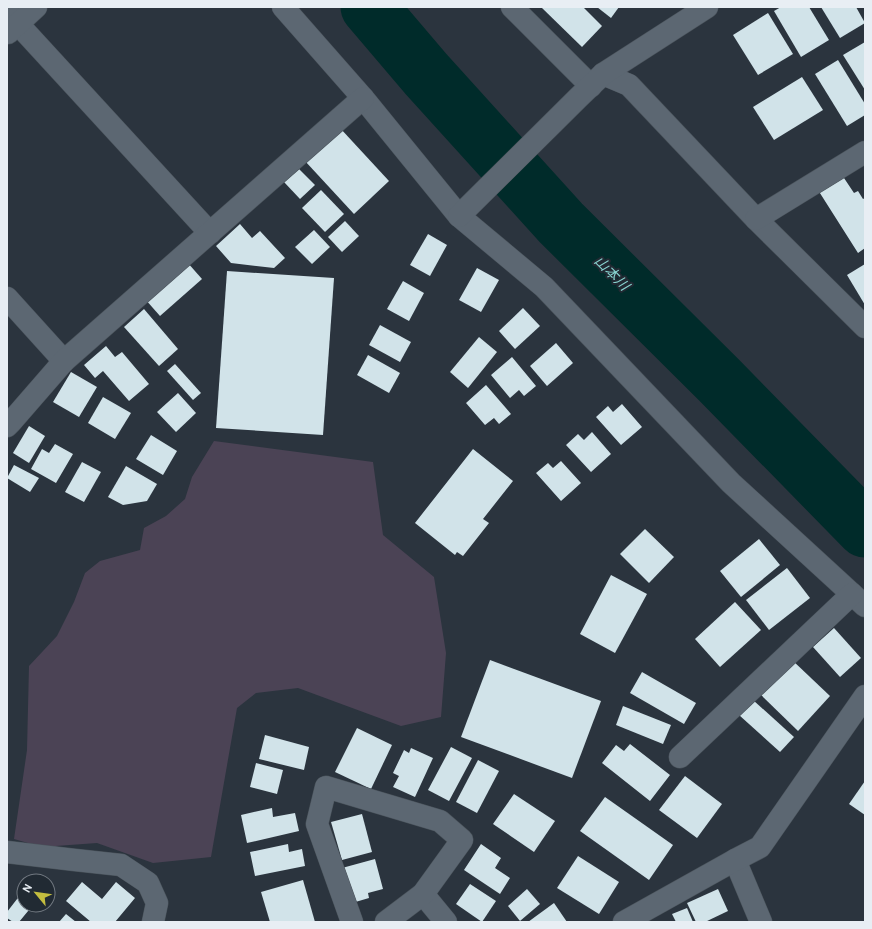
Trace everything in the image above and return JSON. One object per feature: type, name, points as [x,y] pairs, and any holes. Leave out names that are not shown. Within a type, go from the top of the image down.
[{"type":"street","points":[[36,7],[11,23],[210,233]]},
{"type":"street","points":[[283,7],[363,98],[466,209],[731,482],[858,600],[680,758]]},
{"type":"street","points":[[512,7],[591,86],[629,85],[756,219],[865,326]]},
{"type":"street","points":[[466,209],[591,86],[707,7]]},
{"type":"street","points":[[7,426],[64,361],[363,98]]},
{"type":"street","points":[[756,219],[865,152]]},
{"type":"street","points":[[7,298],[64,361]]},
{"type":"street","points":[[624,922],[760,847],[865,696]]},
{"type":"street","points":[[352,922],[317,824],[326,787],[440,820],[462,840],[423,894],[386,922]]},
{"type":"street","points":[[7,852],[121,865],[148,883],[156,903],[153,922]]},
{"type":"street","points":[[735,860],[761,922]]},
{"type":"street","points":[[423,894],[446,922]]},
{"type":"shaded area","points":[[214,441],[373,462],[383,535],[434,577],[446,653],[441,717],[401,726],[298,688],[256,693],[237,708],[211,857],[153,863],[97,843],[42,847],[14,839],[27,750],[29,666],[57,636],[74,602],[85,573],[100,561],[140,550],[144,528],[166,516],[185,499],[192,477]]},
{"type":"building","points":[[541,7],[583,7],[602,26],[582,47]]},
{"type":"building","points":[[597,7],[619,7],[611,18]]},
{"type":"building","points":[[781,7],[809,7],[829,40],[801,57],[774,11]]},
{"type":"building","points":[[821,7],[856,7],[865,23],[840,38]]},
{"type":"building","points":[[768,13],[793,54],[758,75],[733,35]]},
{"type":"building","points":[[865,42],[865,90],[843,55]]},
{"type":"building","points":[[838,60],[865,104],[865,115],[847,126],[815,74]]},
{"type":"building","points":[[802,77],[823,110],[774,140],[753,107]]},
{"type":"building","points":[[340,128],[389,181],[354,214],[305,161]]},
{"type":"building","points":[[299,169],[315,185],[300,199],[284,182]]},
{"type":"building","points":[[842,175],[854,193],[858,191],[863,199],[865,198],[865,248],[858,253],[818,190]]},
{"type":"building","points":[[321,190],[344,214],[325,232],[302,208]]},
{"type":"building","points":[[345,221],[359,236],[342,252],[328,237]]},
{"type":"building","points":[[240,224],[252,238],[260,231],[285,258],[274,268],[231,263],[216,246]]},
{"type":"building","points":[[314,230],[330,247],[312,264],[295,247]]},
{"type":"building","points":[[428,234],[447,245],[430,276],[410,265]]},
{"type":"building","points":[[187,262],[202,279],[160,316],[145,299]]},
{"type":"building","points":[[865,264],[865,305],[847,275]]},
{"type":"building","points":[[477,268],[499,280],[481,312],[459,300]]},
{"type":"building","points":[[227,271],[334,278],[323,435],[216,428]]},
{"type":"building","points":[[403,281],[424,293],[409,321],[387,309]]},
{"type":"building","points":[[523,308],[540,326],[515,349],[499,331]]},
{"type":"building","points":[[144,309],[178,349],[159,366],[124,327]]},
{"type":"building","points":[[380,325],[411,342],[400,362],[369,345]]},
{"type":"building","points":[[479,337],[497,352],[468,388],[450,372]]},
{"type":"building","points":[[556,343],[573,363],[547,386],[530,366]]},
{"type":"building","points":[[106,346],[115,357],[122,352],[149,384],[129,401],[103,371],[95,378],[84,365]]},
{"type":"building","points":[[368,355],[400,373],[389,393],[357,375]]},
{"type":"building","points":[[512,357],[536,386],[524,396],[519,390],[510,398],[491,375]]},
{"type":"building","points":[[175,364],[201,393],[193,400],[167,371]]},
{"type":"building","points":[[71,372],[97,387],[79,417],[53,402]]},
{"type":"building","points":[[486,385],[511,414],[499,424],[494,418],[485,425],[466,403]]},
{"type":"building","points":[[178,393],[196,413],[176,432],[157,412]]},
{"type":"building","points":[[103,397],[131,413],[115,439],[88,423]]},
{"type":"building","points":[[622,404],[642,427],[621,445],[596,417],[608,406],[613,412]]},
{"type":"building","points":[[29,426],[45,436],[29,463],[13,453]]},
{"type":"building","points":[[592,432],[611,454],[591,472],[566,445],[578,434],[584,440]]},
{"type":"building","points":[[151,435],[177,451],[163,475],[136,459]]},
{"type":"building","points":[[55,444],[73,454],[56,483],[31,469],[42,449],[49,453]]},
{"type":"building","points":[[473,449],[513,481],[483,519],[489,523],[463,556],[457,552],[455,555],[415,523]]},
{"type":"building","points":[[561,461],[581,483],[561,501],[536,473],[548,463],[553,468]]},
{"type":"building","points":[[82,462],[101,472],[84,502],[65,492]]},
{"type":"building","points":[[14,465],[39,478],[30,492],[7,478]]},
{"type":"building","points":[[126,466],[157,484],[147,501],[123,505],[108,497]]},
{"type":"building","points":[[645,529],[674,557],[649,583],[620,554]]},
{"type":"building","points":[[759,539],[780,565],[741,597],[720,571]]},
{"type":"building","points":[[787,568],[810,598],[769,630],[746,600]]},
{"type":"building","points":[[611,575],[647,594],[615,653],[580,634]]},
{"type":"building","points":[[735,602],[761,630],[720,667],[695,639]]},
{"type":"building","points":[[834,628],[861,658],[840,677],[813,647]]},
{"type":"building","points":[[791,659],[830,696],[798,731],[759,693]]},
{"type":"building","points":[[490,660],[601,701],[572,778],[461,737]]},
{"type":"building","points":[[642,672],[696,703],[684,724],[630,693]]},
{"type":"building","points":[[753,700],[794,737],[780,752],[739,715]]},
{"type":"building","points":[[623,706],[671,725],[663,744],[616,725]]},
{"type":"building","points":[[357,728],[392,745],[371,789],[335,772]]},
{"type":"building","points":[[265,735],[309,747],[304,770],[259,759]]},
{"type":"building","points":[[630,744],[670,775],[650,801],[602,763],[616,745],[624,751]]},
{"type":"building","points":[[451,747],[472,758],[449,801],[428,790]]},
{"type":"building","points":[[411,748],[433,758],[415,797],[393,787],[399,776],[393,773],[404,750],[409,753]]},
{"type":"building","points":[[478,760],[499,771],[477,813],[456,802]]},
{"type":"building","points":[[256,763],[283,770],[277,794],[250,787]]},
{"type":"building","points":[[685,776],[722,804],[697,838],[659,810]]},
{"type":"building","points":[[865,781],[865,815],[849,804]]},
{"type":"building","points":[[514,794],[555,821],[534,852],[493,824]]},
{"type":"building","points":[[605,797],[673,845],[649,880],[580,831]]},
{"type":"building","points":[[272,808],[273,817],[295,813],[299,831],[247,843],[241,815]]},
{"type":"building","points":[[362,814],[372,852],[342,860],[331,822]]},
{"type":"building","points":[[288,844],[289,852],[302,849],[305,866],[255,876],[250,852]]},
{"type":"building","points":[[481,844],[501,858],[495,868],[510,878],[500,894],[464,870]]},
{"type":"building","points":[[578,856],[619,882],[599,914],[557,888]]},
{"type":"building","points":[[375,859],[383,889],[368,893],[369,898],[352,903],[342,868]]},
{"type":"building","points":[[303,880],[315,922],[270,922],[261,892]]},
{"type":"building","points":[[82,882],[102,899],[116,882],[135,898],[115,922],[91,922],[66,901]]},
{"type":"building","points":[[470,884],[496,901],[482,922],[456,904]]},
{"type":"building","points":[[527,889],[540,904],[520,921],[508,906]]},
{"type":"building","points":[[718,889],[728,911],[705,922],[696,922],[687,903]]},
{"type":"building","points":[[16,900],[16,913],[26,913],[19,922],[13,922],[7,918],[7,912]]},
{"type":"building","points":[[554,903],[567,922],[528,922]]},
{"type":"building","points":[[687,908],[693,922],[676,922],[672,914]]},
{"type":"building","points":[[66,914],[76,922],[59,922]]},
{"type":"waterway","name":"山本川","points":[[369,7],[426,74],[561,223],[719,380],[865,529]]}]
